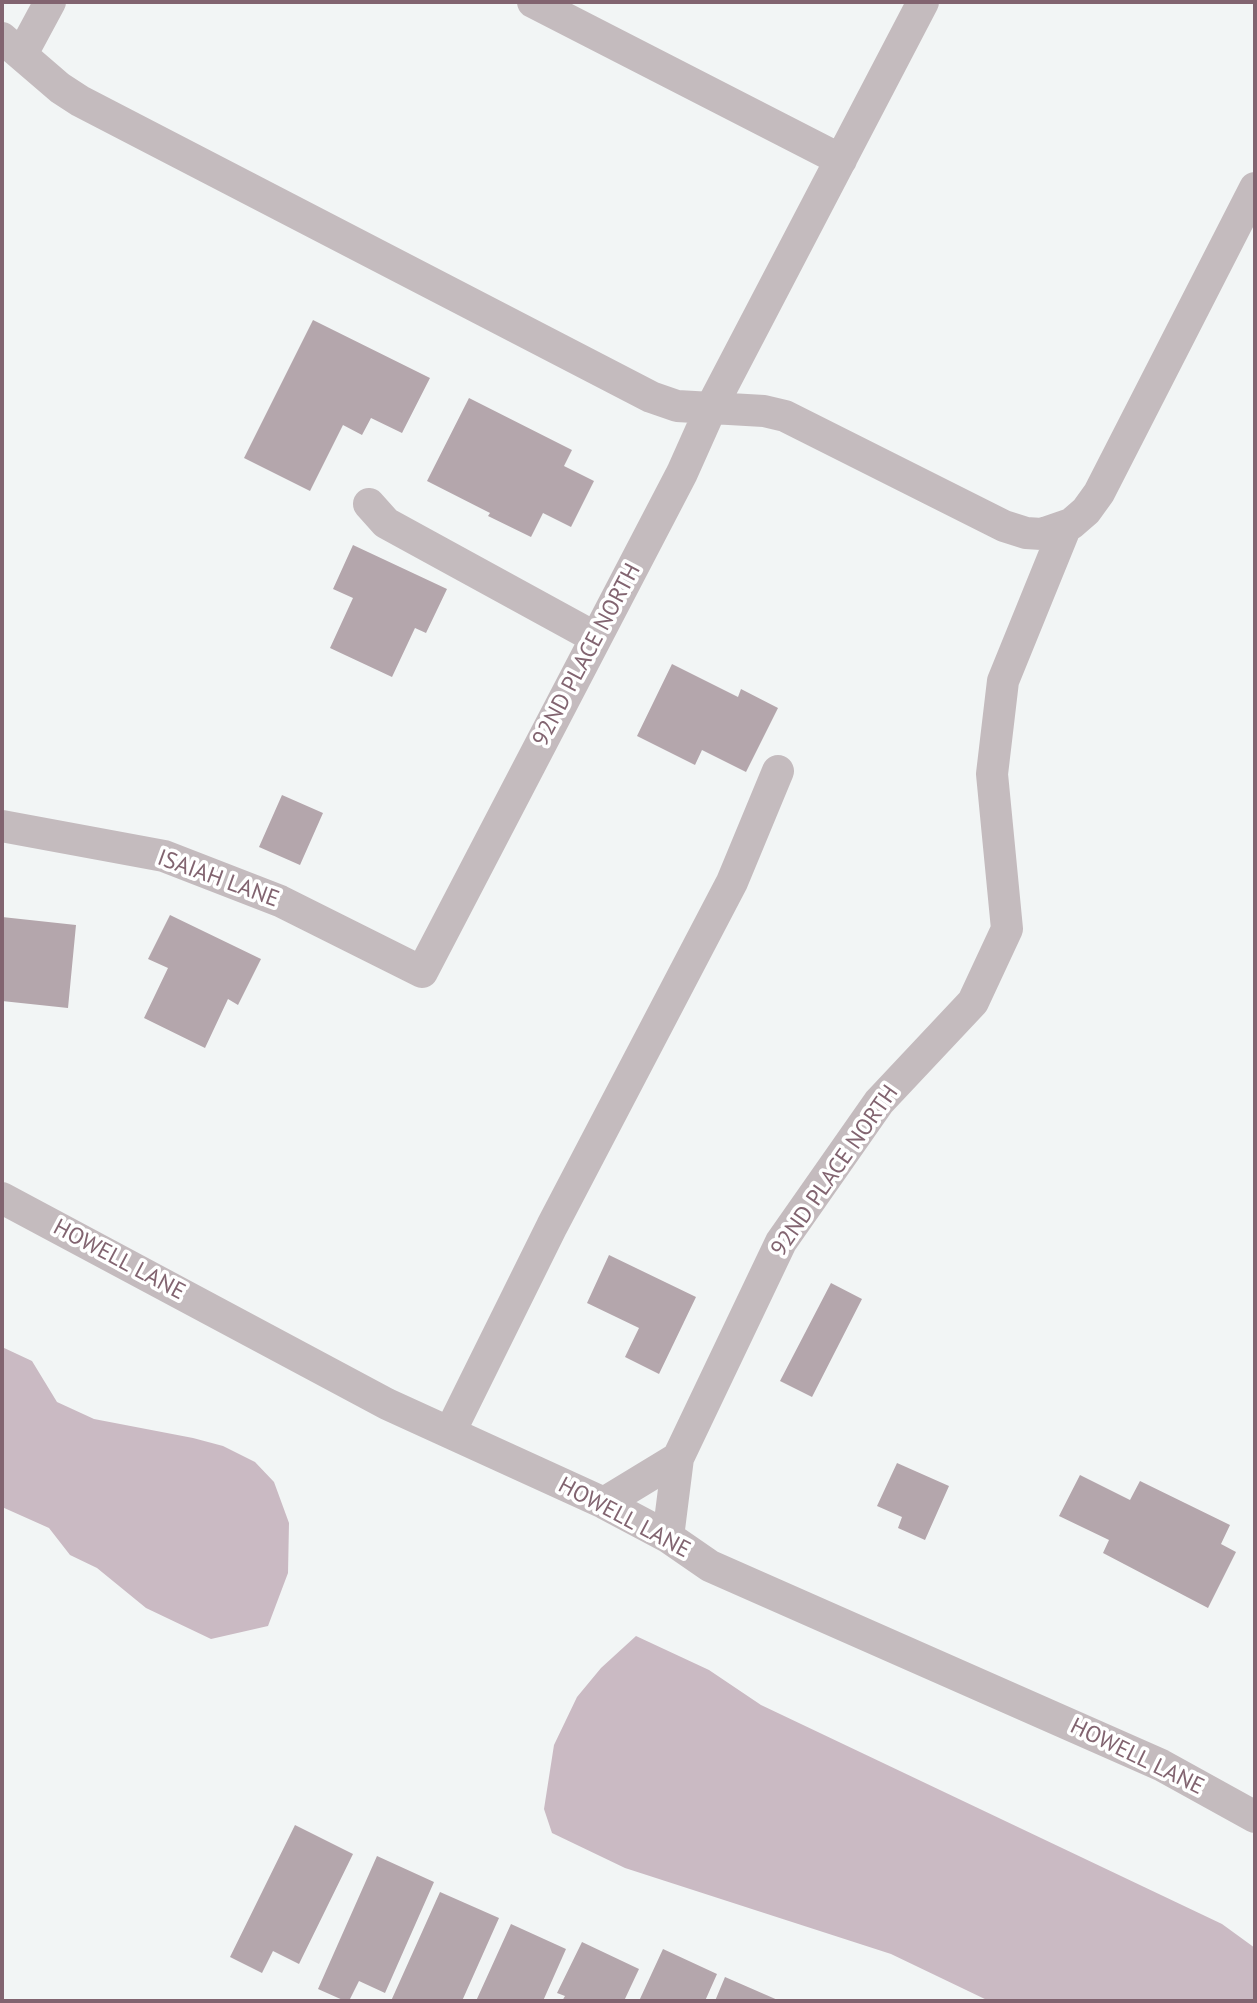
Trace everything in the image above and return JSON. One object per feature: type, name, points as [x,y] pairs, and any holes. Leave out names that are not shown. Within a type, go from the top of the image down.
[{"type":"street","points":[[50,2],[12,46],[60,88],[80,101],[651,397],[677,406],[764,411],[785,416],[1004,526],[1026,533],[1042,534],[1066,526],[1086,511],[1099,493],[1255,188]]},
{"type":"street","points":[[533,2],[841,160]]},
{"type":"street","name":"92ND PLACE NORTH","points":[[422,972],[923,2]]},
{"type":"street","points":[[369,503],[386,523],[596,638]]},
{"type":"street","name":"92ND PLACE NORTH","points":[[668,1537],[678,1458],[781,1242],[879,1102],[973,1002],[1007,929],[992,774],[1003,681],[1066,526]]},
{"type":"street","points":[[450,1432],[552,1226],[732,882],[778,771]]},
{"type":"street","name":"ISAIAH LANE","points":[[2,826],[164,856],[280,901],[422,972]]},
{"type":"street","name":"HOWELL LANE","points":[[2,1198],[387,1404],[604,1503],[668,1537],[710,1566],[1161,1765],[1255,1817]]},
{"type":"street","points":[[604,1503],[678,1458]]},
{"type":"shaded area","points":[[2,1347],[32,1361],[57,1402],[94,1419],[223,1446],[255,1462],[274,1482],[289,1523],[288,1573],[268,1626],[211,1639],[146,1608],[97,1568],[70,1555],[49,1528],[2,1507]]},
{"type":"shaded area","points":[[636,1636],[709,1670],[761,1705],[1222,1924],[1255,1948],[1255,2001],[989,2001],[891,1954],[625,1868],[552,1833],[544,1809],[554,1745],[577,1697],[601,1668]]},
{"type":"building","points":[[313,320],[430,378],[402,433],[371,418],[362,435],[343,425],[310,491],[244,458]]},
{"type":"building","points":[[469,398],[572,450],[564,466],[594,481],[571,527],[543,513],[531,537],[427,481]]},
{"type":"building","points":[[353,545],[447,589],[426,633],[415,628],[392,677],[330,648],[353,598],[333,589]]},
{"type":"building","points":[[672,664],[738,697],[741,689],[778,708],[746,772],[702,750],[695,765],[637,736]]},
{"type":"building","points":[[282,795],[323,813],[300,865],[259,847]]},
{"type":"building","points":[[170,915],[261,959],[238,1005],[228,999],[205,1048],[144,1018],[168,968],[148,959]]},
{"type":"building","points":[[2,917],[76,925],[68,1008],[2,1001]]},
{"type":"building","points":[[609,1255],[696,1297],[659,1374],[625,1357],[639,1328],[587,1303]]},
{"type":"building","points":[[831,1283],[862,1299],[812,1397],[780,1381]]},
{"type":"building","points":[[897,1463],[949,1486],[925,1540],[898,1528],[902,1517],[877,1506]]},
{"type":"building","points":[[1080,1475],[1130,1500],[1140,1481],[1230,1525],[1221,1544],[1236,1552],[1208,1608],[1103,1553],[1109,1540],[1059,1516]]},
{"type":"building","points":[[295,1825],[353,1854],[299,1964],[273,1951],[262,1973],[230,1957]]},
{"type":"building","points":[[377,1856],[434,1882],[385,1993],[359,1981],[349,2001],[345,2001],[318,1989]]},
{"type":"building","points":[[440,1892],[499,1918],[462,2001],[391,2001]]},
{"type":"building","points":[[511,1924],[566,1949],[543,2001],[476,2001]]},
{"type":"building","points":[[582,1942],[639,1969],[624,2001],[562,2001],[565,1996],[557,1993]]},
{"type":"building","points":[[663,1949],[717,1974],[705,2001],[639,2001]]},
{"type":"building","points":[[725,1977],[780,2001],[715,2001]]}]
